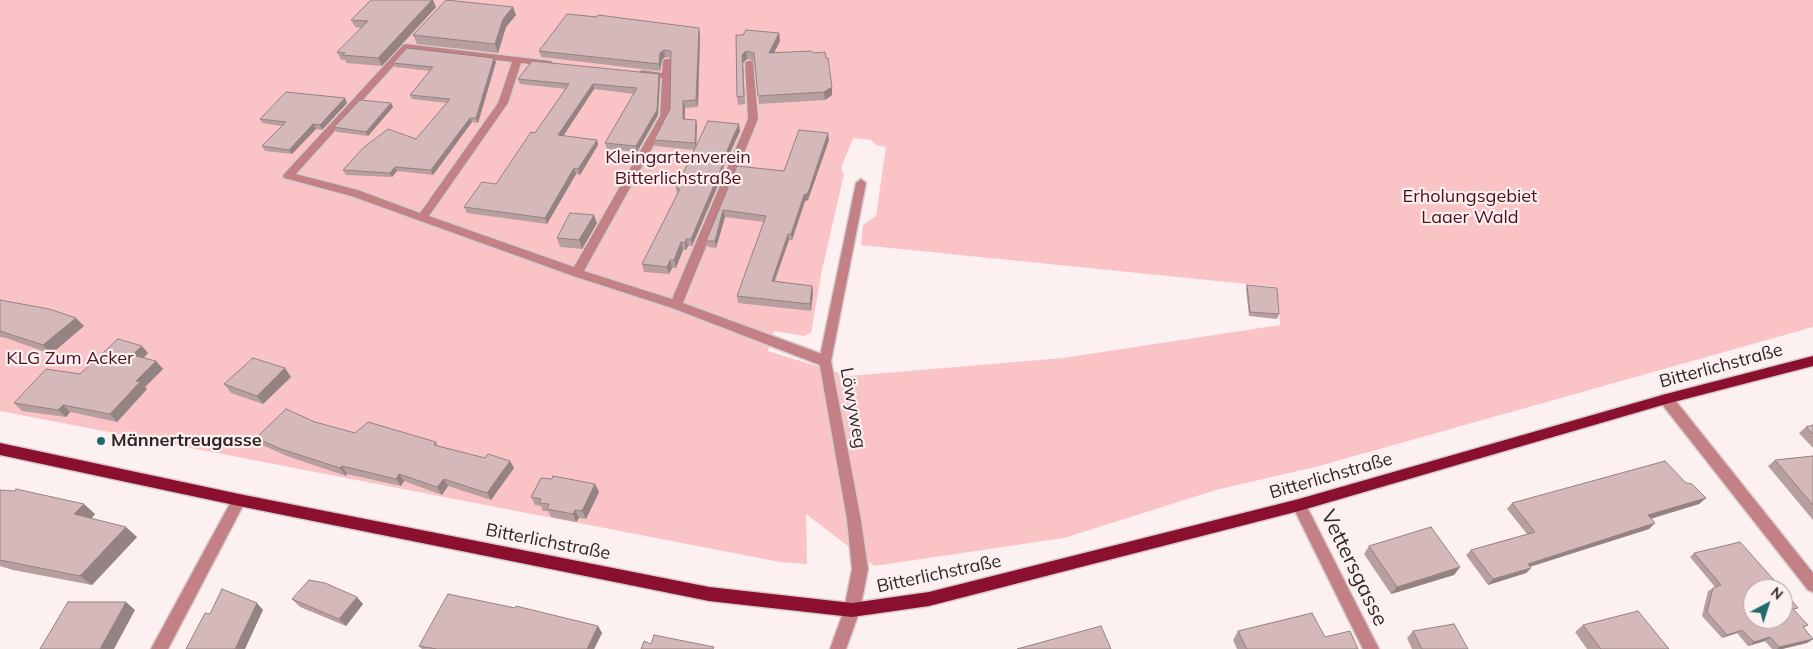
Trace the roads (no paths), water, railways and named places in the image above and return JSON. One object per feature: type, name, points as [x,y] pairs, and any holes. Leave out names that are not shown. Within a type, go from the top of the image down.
[{"type":"main road","name":"Bitterlichstraße","points":[[0,449],[239,500],[709,594],[852,610],[929,599],[1300,505],[1666,399],[1813,361]]},
{"type":"street","points":[[554,64],[409,43],[288,176],[354,193],[577,273],[676,305],[825,361]]},
{"type":"street","points":[[422,218],[503,103],[517,60]]},
{"type":"street","points":[[577,273],[665,116],[668,61]]},
{"type":"street","points":[[676,305],[753,119],[750,63]]},
{"type":"street","points":[[629,72],[666,76]]},
{"type":"street","name":"Löwyweg","points":[[838,649],[852,610],[860,569],[854,520],[825,361],[860,184]]},
{"type":"street","points":[[1666,399],[1813,585]]},
{"type":"street","points":[[159,649],[239,500]]},
{"type":"street","name":"Vettersgasse","points":[[1300,505],[1371,649]]},
{"type":"place","name":"Männertreugasse","points":[[101,441]]},
{"type":"park label","name":"Kleingartenverein Bitterlichstraße","points":[[678,168]]},
{"type":"park label","name":"Erholungsgebiet Laaer Wald","points":[[1470,207]]},
{"type":"park label","name":"KLG Zum Acker","points":[[70,359]]}]
